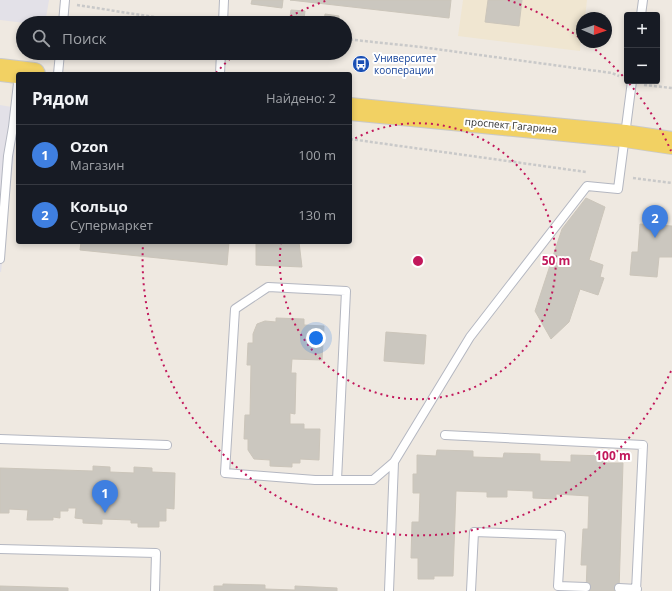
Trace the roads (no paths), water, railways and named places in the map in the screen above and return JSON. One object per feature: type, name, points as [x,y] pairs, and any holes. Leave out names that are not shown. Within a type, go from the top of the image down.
[{"type":"main road","name":"проспект Гагарина","points":[[352,109],[625,136],[672,143]]},
{"type":"lane","points":[[223,16],[224,0]]},
{"type":"lane","points":[[641,12],[643,0]]},
{"type":"lane","points":[[63,16],[64,1]]},
{"type":"lane","points":[[58,72],[59,60]]},
{"type":"lane","points":[[220,72],[221,60]]},
{"type":"lane","points":[[337,480],[346,291],[268,287],[235,309],[225,473],[315,480],[337,480],[373,480],[394,462],[470,337],[587,186],[618,189],[632,84]]},
{"type":"lane","points":[[0,259],[8,156],[16,96]]},
{"type":"lane","points":[[445,435],[643,445],[637,590],[619,588]]},
{"type":"lane","points":[[0,439],[167,445]]},
{"type":"lane","points":[[389,591],[394,462]]},
{"type":"lane","points":[[471,591],[474,532],[561,535],[558,586],[586,587]]},
{"type":"lane","points":[[0,549],[156,553],[155,591]]},
{"type":"place","name":"Университет кооперации","points":[[361,64]]},
{"type":"place","name":"Кольцо","points":[[655,238]]},
{"type":"place","name":"Ozon","points":[[105,513]]}]
